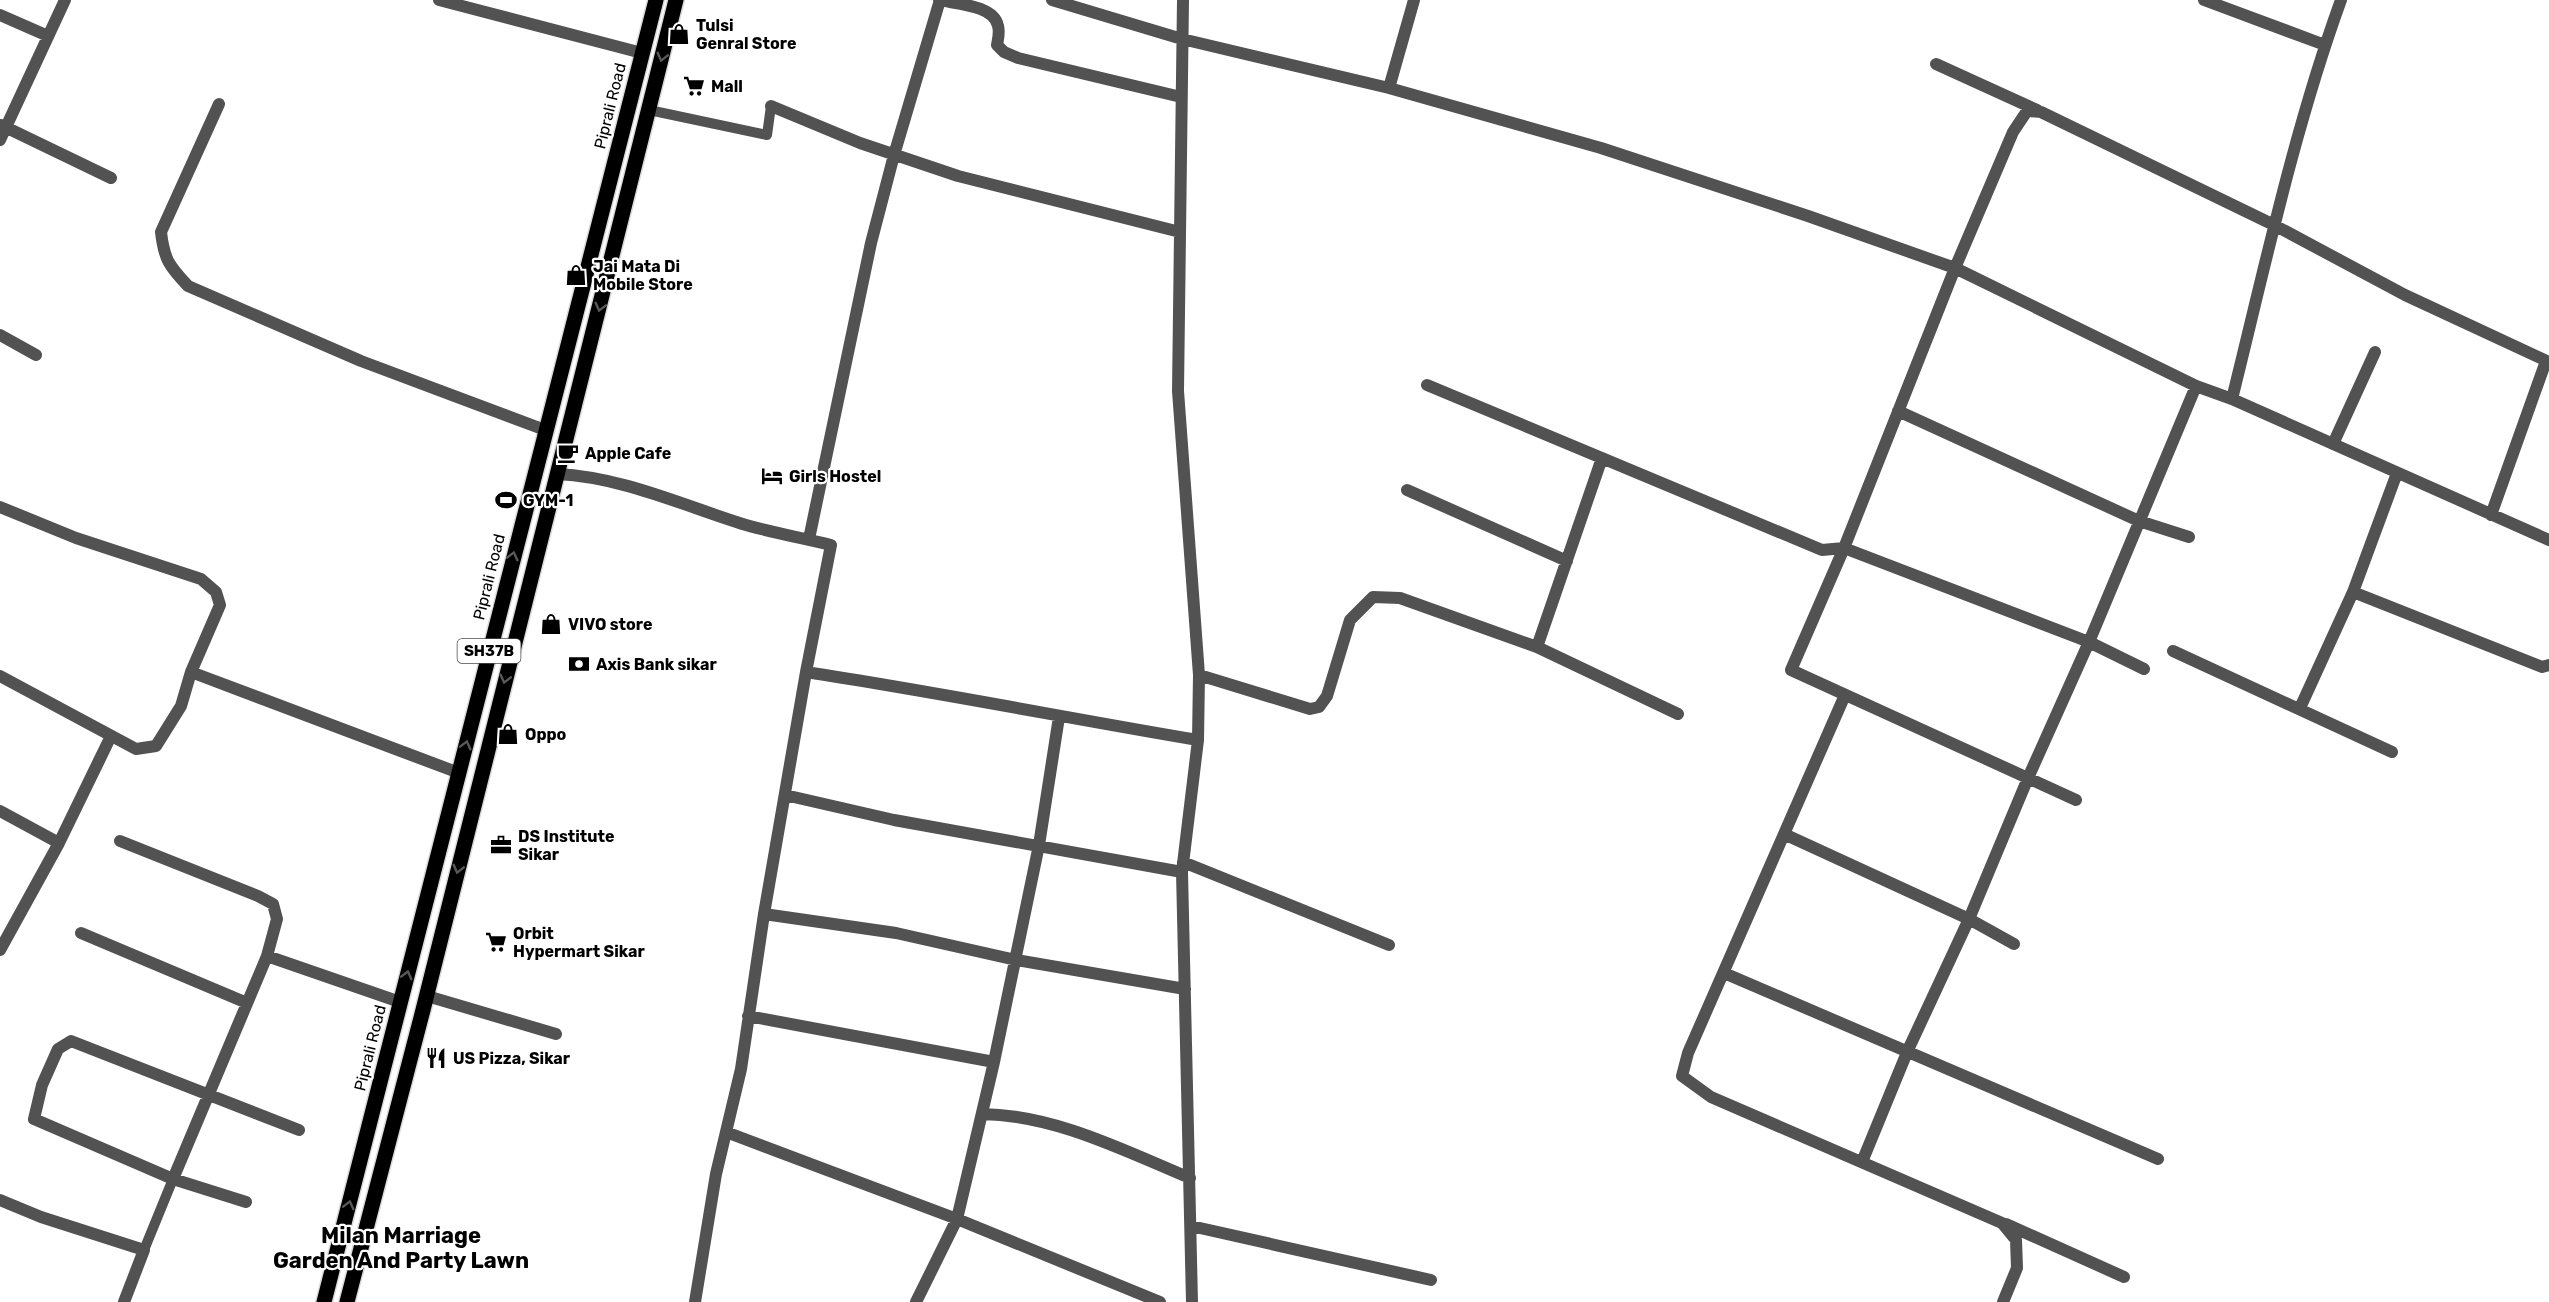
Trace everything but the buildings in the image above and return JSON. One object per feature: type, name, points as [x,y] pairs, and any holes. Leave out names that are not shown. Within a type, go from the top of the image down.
[{"type":"main road","name":"Piprali Road","points":[[324,1302],[656,0]]},
{"type":"main road","points":[[347,1302],[427,996],[676,0]]},
{"type":"street","points":[[0,140],[3,126],[65,0]]},
{"type":"street","points":[[439,0],[642,53]]},
{"type":"street","points":[[809,539],[872,243],[894,155],[940,0],[981,9],[995,18],[999,27],[997,45],[1018,58],[1181,97]]},
{"type":"street","points":[[1052,0],[1182,39],[1389,88],[1600,148],[1808,216],[1955,268],[2196,386],[2232,399],[2549,540]]},
{"type":"street","points":[[1183,0],[1178,391],[1199,675],[1198,740],[1183,867],[1192,1302]]},
{"type":"street","points":[[1389,88],[1414,0]]},
{"type":"street","points":[[2204,0],[2325,45]]},
{"type":"street","points":[[2232,399],[2274,225],[2325,45],[2341,0]]},
{"type":"street","points":[[0,15],[48,36]]},
{"type":"street","points":[[1936,64],[2041,112],[2274,225],[2404,295],[2547,361],[2491,515]]},
{"type":"street","points":[[219,104],[162,232],[163,254],[188,285],[361,361],[545,430]]},
{"type":"street","points":[[771,106],[860,143],[958,176],[1180,232]]},
{"type":"street","points":[[2041,112],[2027,111],[2013,132],[1955,268],[1844,548],[1791,670],[2076,800]]},
{"type":"street","points":[[3,126],[111,178]]},
{"type":"street","points":[[0,335],[36,355]]},
{"type":"street","points":[[2333,444],[2375,352]]},
{"type":"street","points":[[1427,385],[1822,550],[1844,548],[2088,642],[2144,669]]},
{"type":"street","points":[[1862,1162],[1908,1050],[1969,919],[2196,386]]},
{"type":"street","points":[[1898,411],[2139,521],[2189,537]]},
{"type":"street","points":[[1537,647],[1602,458]]},
{"type":"street","points":[[2300,708],[2354,592],[2397,473]]},
{"type":"street","points":[[557,474],[587,476],[623,485],[749,525],[831,545],[806,672],[764,914],[741,1069],[716,1174],[695,1302]]},
{"type":"street","points":[[1407,490],[1567,561]]},
{"type":"street","points":[[0,507],[76,538],[201,579],[216,592],[220,605],[191,672],[181,706],[156,746],[136,749],[0,676]]},
{"type":"street","points":[[2354,592],[2542,667],[2549,665]]},
{"type":"street","points":[[1199,675],[1310,709],[1319,707],[1327,696],[1350,620],[1373,597],[1400,598],[1537,647],[1678,714]]},
{"type":"street","points":[[2173,651],[2392,752]]},
{"type":"street","points":[[191,672],[459,773]]},
{"type":"street","points":[[806,672],[913,688],[1059,717],[1198,740]]},
{"type":"street","points":[[1845,695],[1688,1053],[1682,1076],[1711,1096],[2124,1277]]},
{"type":"street","points":[[916,1302],[957,1219],[1016,960],[1039,845],[1059,717]]},
{"type":"street","points":[[1,944],[59,843],[111,736]]},
{"type":"street","points":[[785,795],[894,820],[1183,867],[1389,945]]},
{"type":"street","points":[[0,811],[59,843]]},
{"type":"street","points":[[1784,834],[1969,919],[2014,944]]},
{"type":"street","points":[[120,841],[273,903],[277,919],[267,956],[173,1179]]},
{"type":"street","points":[[764,914],[896,933],[1016,960],[1185,989]]},
{"type":"street","points":[[81,933],[247,1003]]},
{"type":"street","points":[[267,956],[400,1002]]},
{"type":"street","points":[[1724,973],[2158,1159]]},
{"type":"street","points":[[427,996],[556,1034]]},
{"type":"street","points":[[748,1016],[994,1062]]},
{"type":"street","points":[[246,1202],[173,1179],[33,1119],[42,1085],[58,1049],[71,1041],[299,1130]]},
{"type":"street","points":[[982,1114],[1006,1114],[1061,1126],[1190,1178]]},
{"type":"street","points":[[726,1132],[957,1219],[1160,1302]]},
{"type":"street","points":[[0,1200],[41,1217],[144,1250],[124,1302]]},
{"type":"street","points":[[2002,1223],[2016,1240],[2017,1268],[2002,1302]]},
{"type":"street","points":[[1191,1226],[1431,1280]]},
{"type":"lane","points":[[649,110],[767,135],[771,106]]},
{"type":"lane","points":[[144,1250],[173,1179]]},
{"type":"place","name":"Tulsi Genral Store","points":[[679,34]]},
{"type":"place","name":"Mall","points":[[694,86]]},
{"type":"place","name":"Jai Mata Di Mobile Store","points":[[576,275]]},
{"type":"place","name":"Apple Cafe","points":[[568,453]]},
{"type":"place","name":"Girls Hostel","points":[[772,476]]},
{"type":"place","name":"GYM-1","points":[[506,500]]},
{"type":"place","name":"VIVO store","points":[[551,624]]},
{"type":"place","name":"Axis Bank sikar","points":[[579,664]]},
{"type":"place","name":"Oppo","points":[[508,734]]},
{"type":"place","name":"DS Institute Sikar","points":[[501,845]]},
{"type":"place","name":"Orbit Hypermart Sikar","points":[[496,942]]},
{"type":"place","name":"US Pizza, Sikar","points":[[436,1058]]},
{"type":"district","name":"Milan Marriage Garden And Party Lawn","points":[[401,1248]]}]
